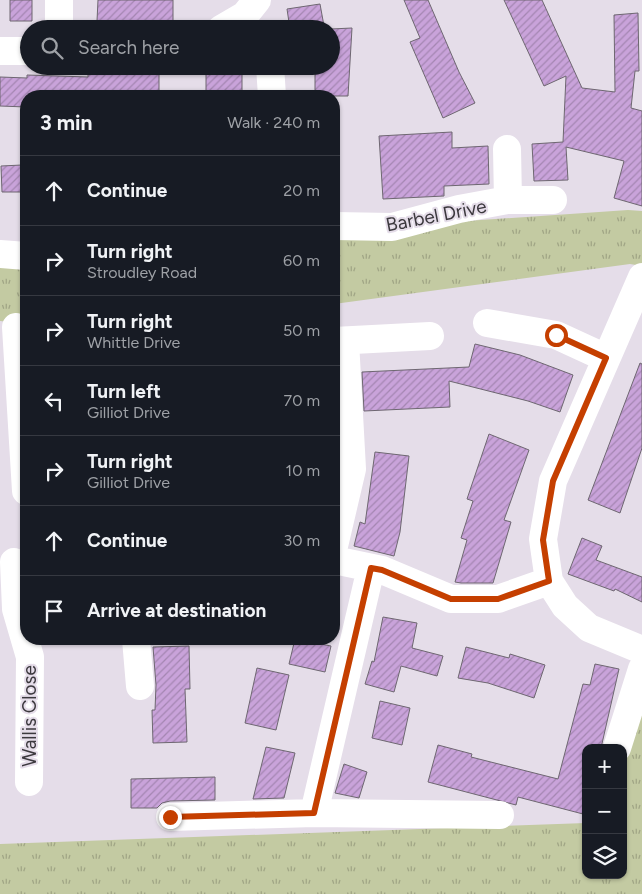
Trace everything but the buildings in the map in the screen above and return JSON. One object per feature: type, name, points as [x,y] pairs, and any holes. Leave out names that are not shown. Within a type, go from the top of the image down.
[{"type":"street","points":[[58,0],[59,20]]},
{"type":"street","points":[[239,20],[251,14]]},
{"type":"street","points":[[0,51],[20,51]]},
{"type":"street","points":[[271,75],[272,90]]},
{"type":"street","name":"Barbel Drive","points":[[507,149],[508,200]]},
{"type":"street","name":"Barbel Drive","points":[[340,226],[392,227],[459,209],[508,200],[553,200]]},
{"type":"street","points":[[0,254],[20,256]]},
{"type":"street","points":[[642,277],[553,481],[543,540],[549,581],[565,606],[589,628],[642,650]]},
{"type":"street","points":[[488,323],[556,335],[606,358]]},
{"type":"street","points":[[16,327],[20,393]]},
{"type":"street","points":[[340,341],[430,336]]},
{"type":"street","points":[[340,351],[352,469],[340,520]]},
{"type":"street","points":[[340,561],[382,570],[451,599],[498,599],[549,581]]},
{"type":"street","name":"Wallis Close","points":[[13,562],[16,608],[20,622]]},
{"type":"street","points":[[314,813],[371,568]]},
{"type":"street","name":"Wallis Close","points":[[27,645],[30,657],[30,782]]},
{"type":"street","points":[[137,645],[140,686]]},
{"type":"street","points":[[618,744],[642,668]]},
{"type":"street","points":[[170,817],[314,813],[500,815]]},
{"type":"green space","points":[[628,210],[642,211],[642,266],[630,264],[340,303],[340,230]]},
{"type":"green space","points":[[20,250],[20,323],[0,321],[0,252]]},
{"type":"green space","points":[[642,700],[642,894],[0,894],[0,844],[582,823],[582,879],[627,879],[627,749]]},
{"type":"route","points":[[170,817],[314,813],[371,568],[382,570],[451,599],[498,599],[549,581],[543,540],[553,481],[606,358],[556,335]]}]
